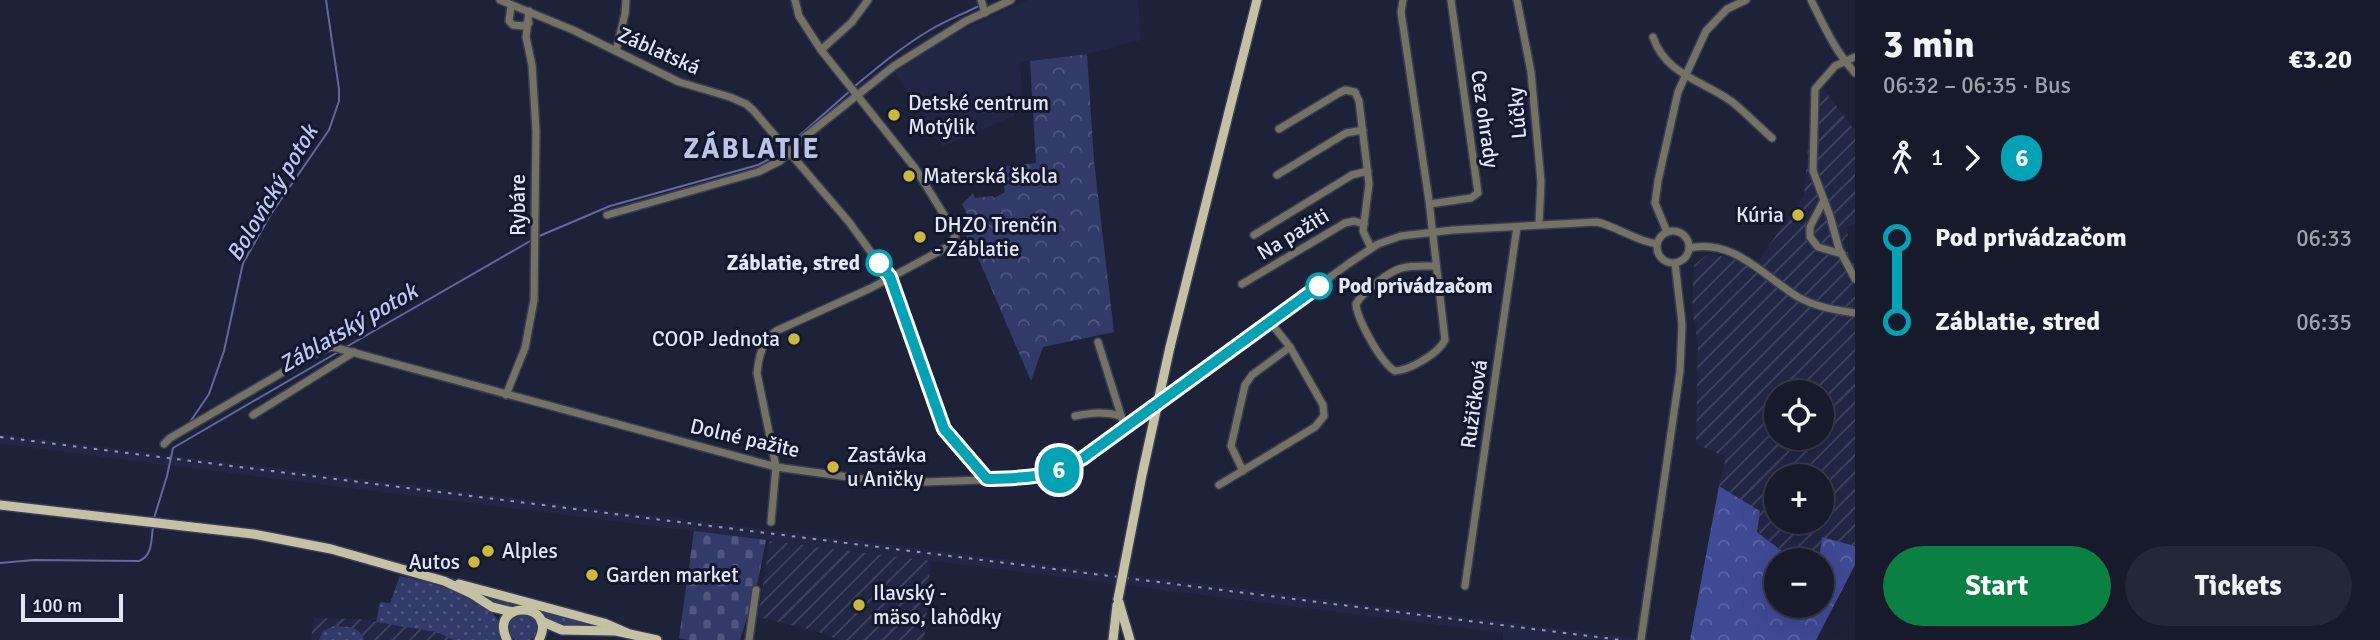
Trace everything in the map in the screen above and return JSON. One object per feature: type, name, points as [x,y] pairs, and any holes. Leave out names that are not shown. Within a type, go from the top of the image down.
[{"type":"main road","points":[[1113,640],[1137,498],[1170,347],[1257,0]]},
{"type":"main road","points":[[0,505],[253,534],[307,544],[444,581],[473,586],[657,640]]},
{"type":"main road","points":[[444,581],[492,607],[513,612]]},
{"type":"main road","points":[[1118,600],[1130,640]]},
{"type":"main road","points":[[492,607],[504,625],[507,640]]},
{"type":"main road","points":[[504,625],[513,612],[519,609],[529,610],[538,615],[541,621],[543,630],[540,639]]},
{"type":"main road","points":[[541,621],[562,630],[627,633]]},
{"type":"main road","points":[[540,639],[562,630]]},
{"type":"street","name":"Záblatská","points":[[500,0],[530,11],[679,82],[746,104],[849,222],[890,277],[944,429],[987,479]]},
{"type":"street","points":[[616,51],[626,0]]},
{"type":"street","points":[[771,522],[776,467],[757,373],[762,346],[776,331],[871,288],[949,246],[955,237],[915,168],[858,93],[821,50],[799,16],[795,0]]},
{"type":"street","points":[[821,50],[852,22],[868,0]]},
{"type":"street","points":[[981,0],[984,11]]},
{"type":"street","points":[[607,215],[758,172],[780,161],[806,136],[894,66],[966,21],[1012,0]]},
{"type":"street","points":[[1403,0],[1401,12],[1430,204],[1444,344],[1404,370],[1395,371],[1384,361],[1359,317],[1356,304],[1364,294],[1396,271],[1436,266]]},
{"type":"street","name":"Cez ohrady","points":[[1430,204],[1471,198],[1478,192],[1451,0]]},
{"type":"street","name":"Lúčky","points":[[1517,0],[1531,72],[1541,182],[1539,224]]},
{"type":"street","points":[[1667,232],[1655,203],[1678,92],[1706,31],[1727,9],[1746,0]]},
{"type":"street","points":[[1811,0],[1844,61],[1855,73]]},
{"type":"street","points":[[511,6],[509,20],[513,25],[523,26],[529,23]]},
{"type":"street","name":"Rybáre","points":[[506,395],[525,348],[534,300],[536,131],[532,65],[526,37],[530,11]]},
{"type":"street","points":[[1653,37],[1656,46],[1670,65],[1732,102],[1772,137]]},
{"type":"street","points":[[1855,57],[1844,61],[1815,89],[1813,171],[1842,254],[1855,279]]},
{"type":"street","name":"Na pažiti","points":[[1279,129],[1339,93],[1351,90],[1358,95],[1369,189],[1364,234],[1371,248]]},
{"type":"street","points":[[1277,175],[1346,133],[1363,130]]},
{"type":"street","name":"Na pažiti","points":[[1254,234],[1352,174],[1368,171]]},
{"type":"street","points":[[1824,200],[1810,227],[1810,237],[1818,247],[1842,254]]},
{"type":"street","name":"Na pažiti","points":[[1242,285],[1345,223],[1354,221],[1364,224]]},
{"type":"street","name":"Dolné pažite","points":[[164,444],[321,350],[339,347],[776,467],[863,479],[923,482],[1033,478],[1063,469],[1083,458],[1371,248],[1401,236],[1539,224],[1597,222],[1610,225],[1646,243],[1657,244]]},
{"type":"street","name":"Ružičková","points":[[1465,586],[1517,226]]},
{"type":"street","points":[[1667,232],[1681,233],[1687,239],[1689,248],[1686,256],[1675,263],[1661,258],[1657,244],[1667,232]]},
{"type":"street","points":[[1689,248],[1702,245],[1720,247],[1739,255],[1799,298],[1821,307],[1855,313]]},
{"type":"street","points":[[1641,640],[1680,371],[1682,324],[1675,263]]},
{"type":"street","points":[[1219,485],[1315,427],[1324,415],[1323,405],[1290,347],[1270,322]]},
{"type":"street","points":[[1098,342],[1125,428]]},
{"type":"street","points":[[1243,471],[1231,446],[1245,385],[1252,375],[1290,347]]},
{"type":"street","points":[[253,415],[352,352]]},
{"type":"street","points":[[1075,416],[1094,412],[1121,416]]},
{"type":"street","points":[[749,640],[756,590]]},
{"type":"shaded area","points":[[1027,0],[1138,0],[1141,40],[1087,54],[1020,62],[1022,93],[1014,116],[943,146],[894,71],[949,37]]},
{"type":"shaded area","points":[[1813,83],[1821,85],[1855,131],[1855,224],[1846,227],[1848,235],[1844,239],[1855,266],[1855,546],[1822,538],[1821,548],[1779,548],[1757,531],[1760,511],[1719,486],[1726,457],[1696,444],[1698,345],[1692,309],[1694,265],[1709,253],[1755,265],[1804,196]]},
{"type":"shaded area","points":[[0,434],[677,516],[682,519],[849,540],[854,538],[1648,640],[1503,640],[1503,633],[0,444]]},
{"type":"shaded area","points":[[770,541],[931,561],[924,640],[839,640],[816,631],[758,617]]},
{"type":"shaded area","points":[[314,618],[360,619],[487,640],[311,640]]},
{"type":"green space","points":[[1087,54],[1094,161],[1114,332],[1043,347],[1031,381],[980,262],[962,228],[971,222],[962,204],[973,193],[975,198],[994,198],[1005,192],[1000,167],[1036,163],[1030,61]]},
{"type":"green space","points":[[1719,486],[1760,511],[1757,532],[1778,548],[1764,548],[1764,618],[1827,618],[1816,640],[1690,640]]},
{"type":"green space","points":[[694,531],[766,540],[758,581],[740,640],[679,638]]},
{"type":"green space","points":[[1822,537],[1855,546],[1855,565],[1834,605],[1834,548],[1821,548]]},
{"type":"green space","points":[[400,576],[439,585],[478,601],[497,619],[503,640],[454,640],[436,632],[376,622],[380,602],[390,603]]},
{"type":"green space","points":[[477,592],[599,626],[559,625],[494,604]]},
{"type":"green space","points":[[523,614],[533,618],[537,628],[533,638],[520,641],[513,638],[509,628],[513,618]]},
{"type":"green space","points":[[334,626],[356,629],[364,640],[319,640],[323,631]]},
{"type":"waterway","name":"Bolovický potok","points":[[190,422],[209,394],[224,351],[243,263],[271,214],[329,130],[339,101],[326,0]]},
{"type":"waterway","name":"Záblatský potok","points":[[855,86],[920,36],[979,6]]},
{"type":"waterway","name":"Záblatský potok","points":[[791,143],[851,90]]},
{"type":"waterway","name":"Záblatský potok","points":[[537,237],[610,206],[758,165],[783,152]]},
{"type":"waterway","name":"Záblatský potok","points":[[346,347],[532,240]]},
{"type":"waterway","name":"Záblatský potok","points":[[154,518],[173,448],[338,352]]},
{"type":"waterway","name":"Záblatský potok","points":[[0,563],[34,560],[139,561],[144,559],[149,551],[153,527]]},
{"type":"railway","points":[[0,437],[1621,640]]},
{"type":"bus line","name":"6","points":[[879,263],[890,277],[944,429],[987,479],[1042,476],[1083,458],[1319,286]]},
{"type":"place","name":"Detské centrum Motýlik","points":[[894,115]]},
{"type":"place","name":"Materská škola","points":[[909,176]]},
{"type":"place","name":"Kúria","points":[[1798,215]]},
{"type":"place","name":"DHZO Trenčín - Záblatie","points":[[920,237]]},
{"type":"place","name":"Záblatie, stred","points":[[879,263]]},
{"type":"place","name":"Pod privádzačom","points":[[1319,286]]},
{"type":"place","name":"COOP Jednota","points":[[794,339]]},
{"type":"place","name":"Zastávka u Aničky","points":[[833,467]]},
{"type":"place","name":"Alples","points":[[488,551]]},
{"type":"place","name":"Autos","points":[[474,562]]},
{"type":"place","name":"Garden market","points":[[592,575]]},
{"type":"place","name":"Ilavský - mäso, lahôdky","points":[[859,605]]},
{"type":"district","name":"ZÁBLATIE","points":[[752,149]]}]
